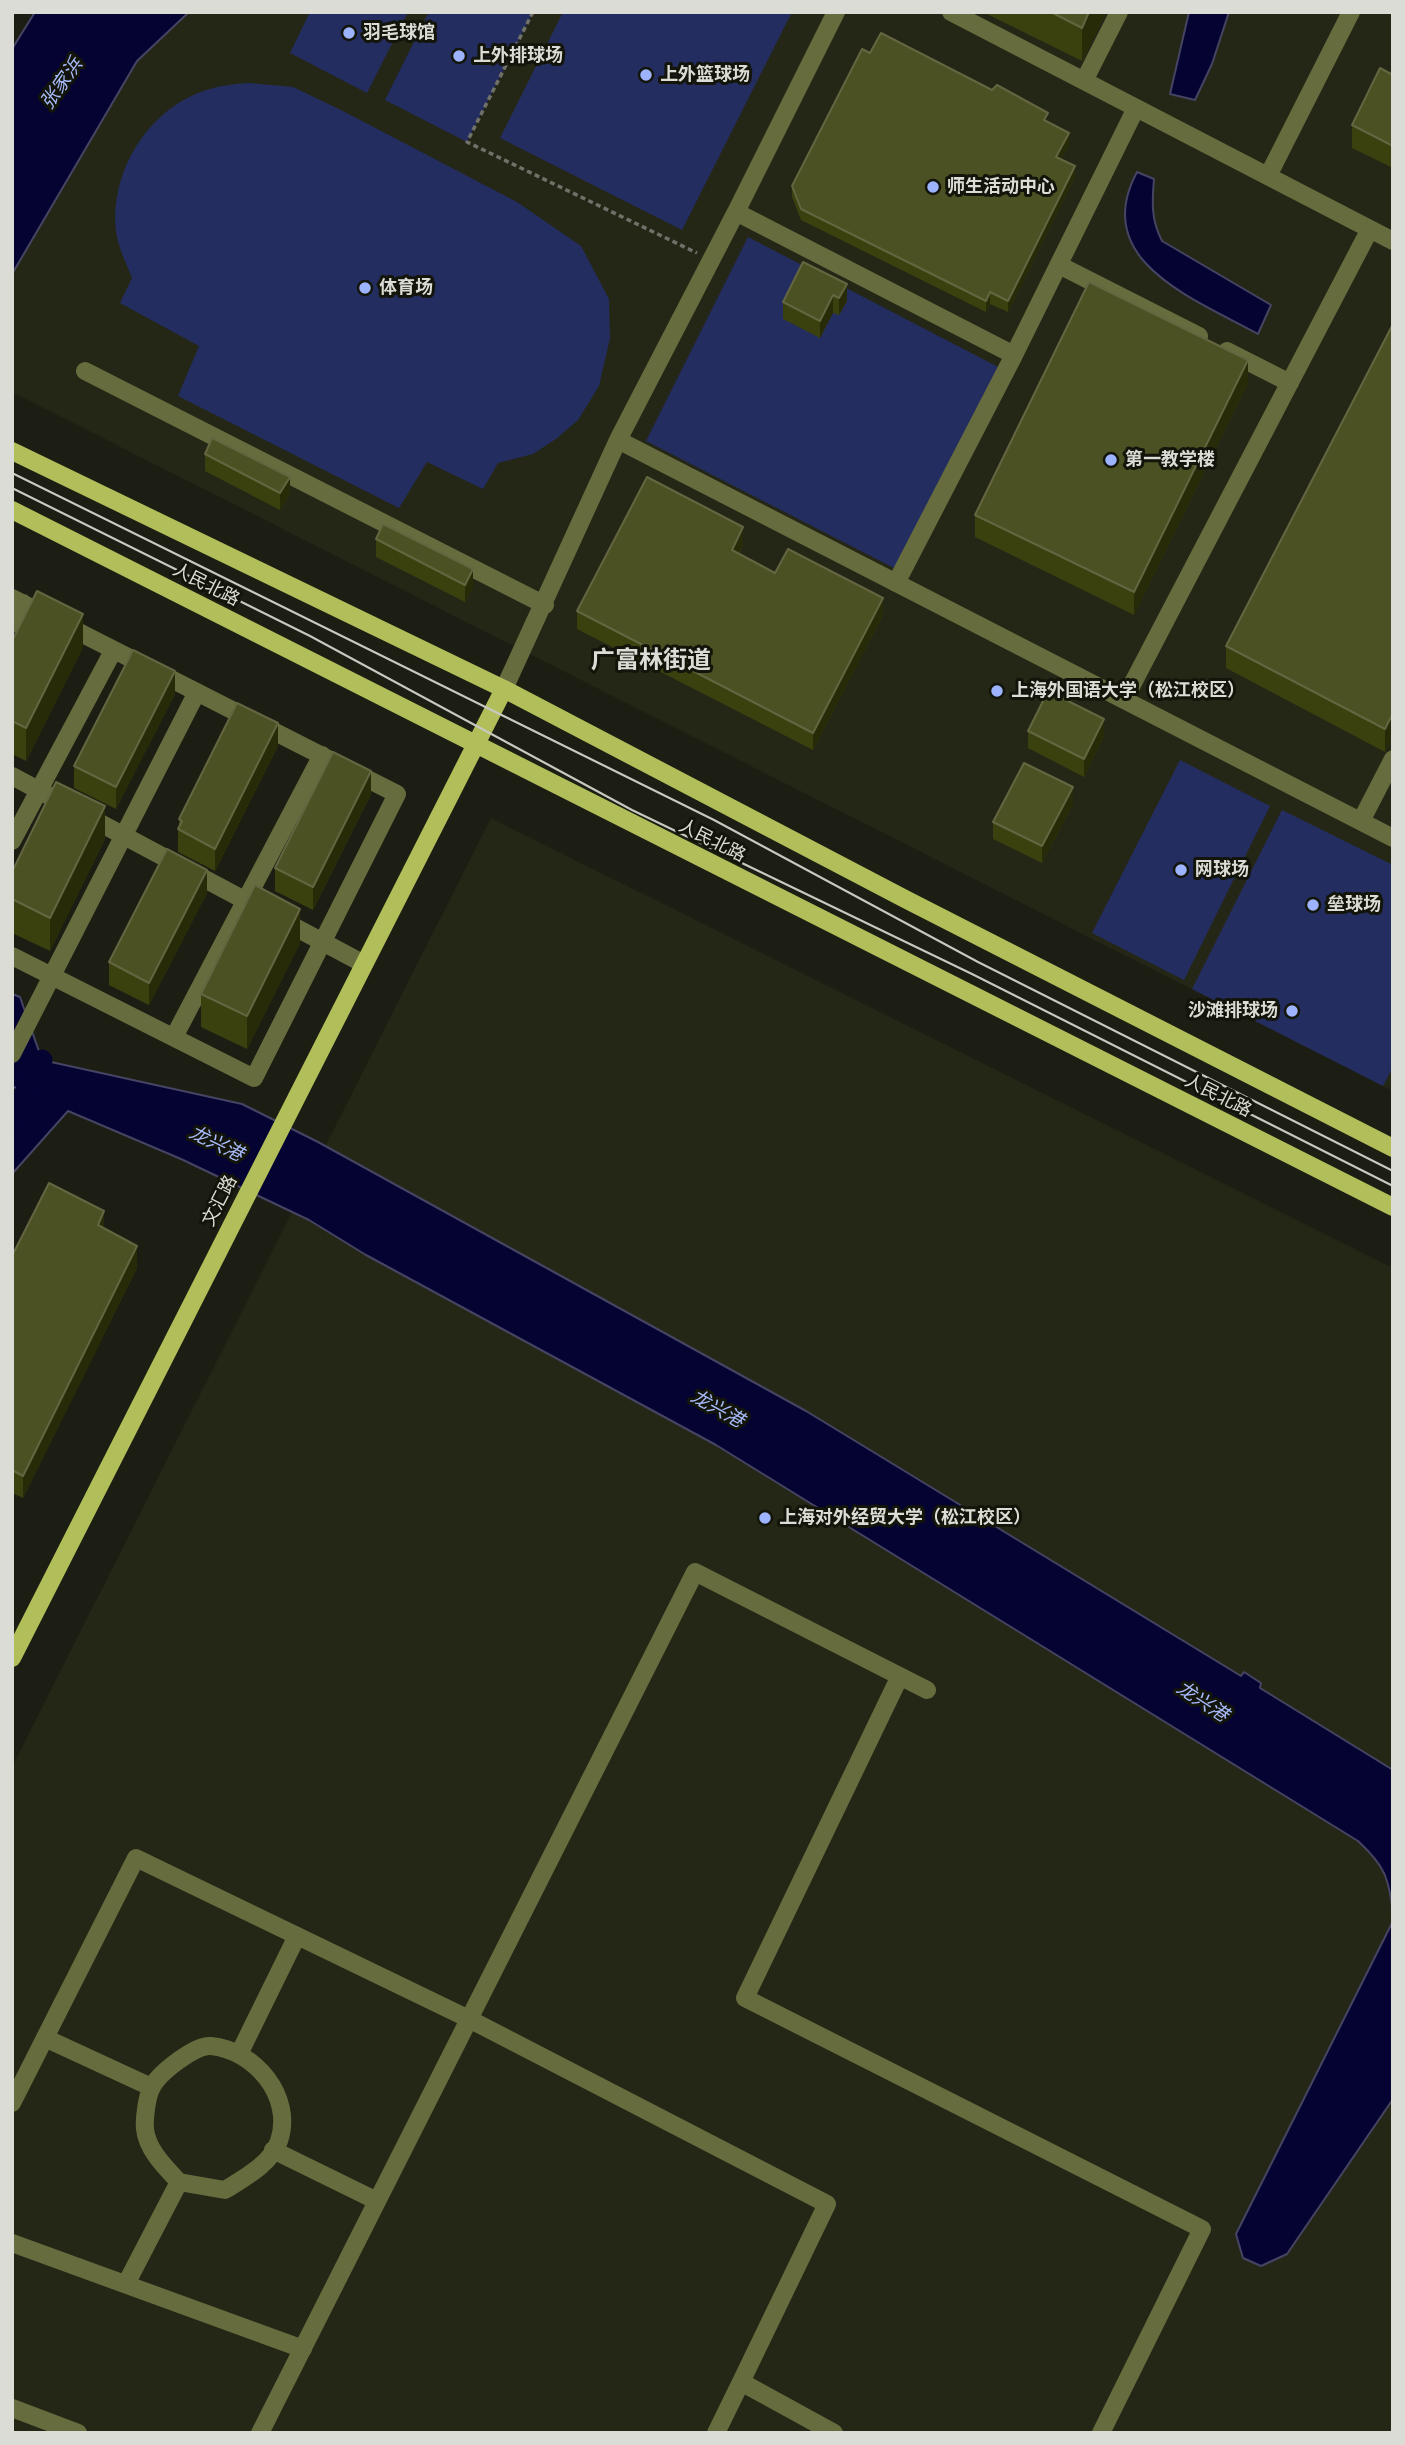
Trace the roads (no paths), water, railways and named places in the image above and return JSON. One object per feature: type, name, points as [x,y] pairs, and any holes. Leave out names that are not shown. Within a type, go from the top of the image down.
[{"type":"main road","name":"人民北路","points":[[12,451],[505,689],[907,900],[1393,1148]]},
{"type":"main road","name":"人民北路","points":[[12,510],[1393,1207]]},
{"type":"main road","name":"文汇路","points":[[12,1658],[505,689]]},
{"type":"street","points":[[505,689],[618,440],[836,12]]},
{"type":"street","points":[[951,12],[1393,240]]},
{"type":"street","points":[[1084,81],[1119,12]]},
{"type":"street","points":[[1268,176],[1351,12]]},
{"type":"street","points":[[896,583],[1014,355],[1136,108]]},
{"type":"street","points":[[736,212],[1014,355]]},
{"type":"street","points":[[1124,700],[1370,229]]},
{"type":"street","points":[[1059,265],[1290,383]]},
{"type":"street","points":[[85,371],[545,605]]},
{"type":"street","points":[[618,440],[1393,838]]},
{"type":"street","points":[[12,624],[18,600],[113,651],[397,794],[254,1078],[12,956]]},
{"type":"street","points":[[12,841],[113,651]]},
{"type":"street","points":[[12,1054],[197,692]]},
{"type":"street","points":[[174,1038],[323,755]]},
{"type":"street","points":[[1361,821],[1393,759]]},
{"type":"street","points":[[12,776],[247,898],[365,964]]},
{"type":"street","points":[[260,2433],[695,1572],[927,1690]]},
{"type":"street","points":[[900,1676],[744,1998],[1202,2228],[1101,2433]]},
{"type":"street","points":[[12,2104],[136,1858],[469,2019],[827,2204],[716,2433]]},
{"type":"street","points":[[240,2052],[297,1936]]},
{"type":"street","points":[[45,2038],[151,2087]]},
{"type":"street","points":[[208,2045],[240,2052],[266,2074],[279,2103],[282,2129],[279,2143],[257,2170],[225,2190],[179,2182],[158,2159],[145,2130],[151,2087],[178,2060],[208,2045]]},
{"type":"street","points":[[273,2150],[377,2201]]},
{"type":"street","points":[[126,2284],[179,2182]]},
{"type":"street","points":[[12,2243],[303,2349]]},
{"type":"street","points":[[741,2382],[834,2433]]},
{"type":"street","points":[[12,2408],[78,2433]]},
{"type":"water","name":"张家浜","points":[[35,12],[189,12],[137,61],[12,274],[12,49]]},
{"type":"water","points":[[1189,12],[1229,12],[1212,64],[1195,100],[1170,94]]},
{"type":"water","points":[[1137,172],[1154,179],[1153,211],[1162,241],[1271,305],[1258,334],[1179,291],[1156,273],[1138,253],[1127,230],[1126,203]]},
{"type":"water","name":"龙兴港","points":[[12,994],[20,997],[42,1060],[242,1104],[318,1142],[806,1411],[1241,1676],[1244,1672],[1261,1683],[1260,1688],[1393,1770],[1393,1914],[1384,1873],[1358,1841],[716,1445],[366,1255],[309,1220],[181,1159],[68,1111],[12,1174],[12,1118],[25,1093],[12,1086]]},
{"type":"water","points":[[1393,1921],[1393,2099],[1287,2254],[1261,2266],[1243,2258],[1236,2234]]},
{"type":"waterway","points":[[12,1118],[42,1060]]},
{"type":"tram line","points":[[12,473],[714,820],[978,962],[1393,1171]]},
{"type":"tram line","points":[[12,488],[310,636],[632,810],[972,974],[1393,1186]]},
{"type":"place","name":"羽毛球馆","points":[[349,33]]},
{"type":"place","name":"上外排球场","points":[[459,56]]},
{"type":"place","name":"上外篮球场","points":[[646,75]]},
{"type":"place","name":"师生活动中心","points":[[933,187]]},
{"type":"place","name":"体育场","points":[[365,288]]},
{"type":"place","name":"第一教学楼","points":[[1111,460]]},
{"type":"place","name":"上海外国语大学（松江校区）","points":[[997,691]]},
{"type":"place","name":"网球场","points":[[1181,870]]},
{"type":"place","name":"垒球场","points":[[1313,905]]},
{"type":"place","name":"沙滩排球场","points":[[1292,1011]]},
{"type":"place","name":"上海对外经贸大学（松江校区）","points":[[765,1518]]},
{"type":"district","name":"广富林街道","points":[[651,661]]}]
